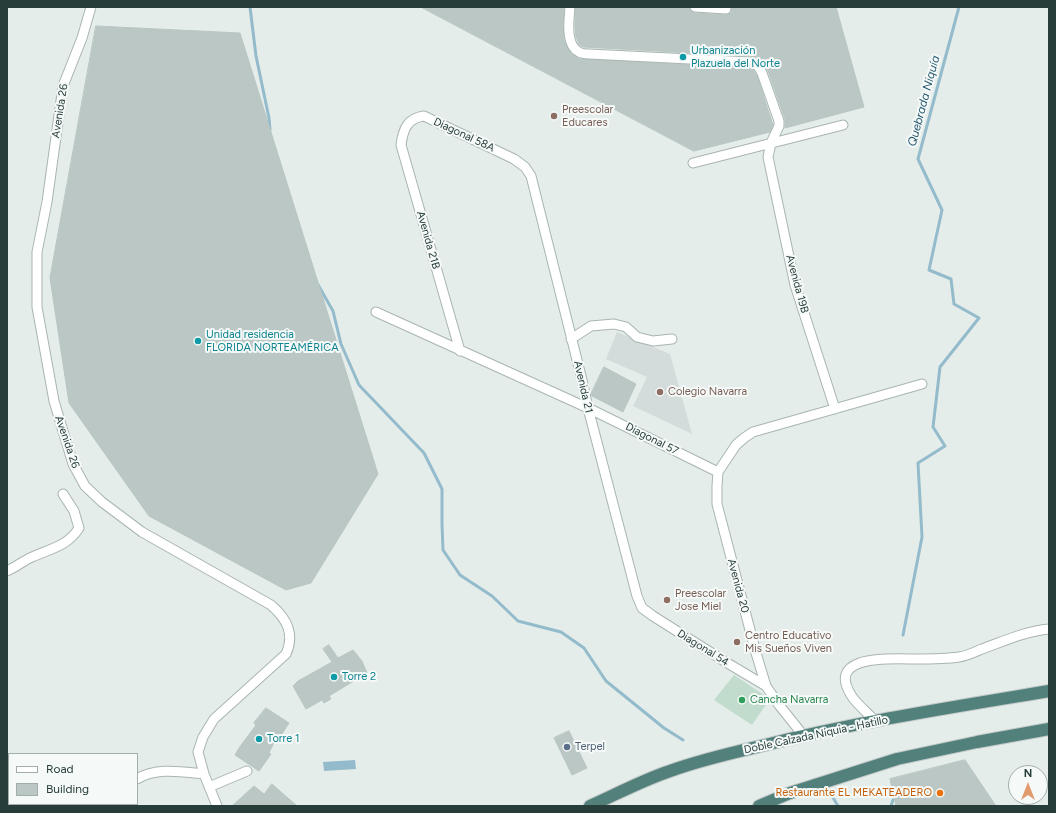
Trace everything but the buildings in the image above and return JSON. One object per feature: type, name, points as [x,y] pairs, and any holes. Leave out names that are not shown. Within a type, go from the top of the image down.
[{"type":"highway","name":"Doble Calzada Niquia - Hatillo","points":[[590,806],[671,770],[713,758],[803,736],[1049,691]]},
{"type":"highway","points":[[759,806],[790,793],[897,759],[1049,729]]},
{"type":"street","name":"Avenida 26","points":[[91,7],[82,38],[63,86],[47,202],[37,252],[37,307],[54,401],[73,464],[85,486],[102,502],[142,532],[271,605],[282,614],[288,626],[291,638],[286,654],[277,664],[214,719],[203,737],[198,752],[209,787],[217,806]]},
{"type":"street","points":[[570,7],[569,35],[573,47],[580,53],[750,62],[758,66],[762,73],[779,121],[779,126],[771,143]]},
{"type":"street","points":[[695,7],[726,9]]},
{"type":"street","name":"Diagonal 58A","points":[[405,130],[411,120],[416,117],[424,116],[514,159],[526,167]]},
{"type":"street","points":[[693,163],[843,125]]},
{"type":"street","name":"Avenida 21B","points":[[405,130],[401,145],[460,351]]},
{"type":"street","name":"Avenida 19B","points":[[771,143],[768,157],[796,284],[835,409]]},
{"type":"street","name":"Avenida 21","points":[[526,167],[531,176],[588,408],[642,608]]},
{"type":"street","name":"Diagonal 57","points":[[376,312],[588,408],[718,472]]},
{"type":"street","points":[[572,339],[591,326],[614,324],[626,327],[637,337],[653,341],[672,339]]},
{"type":"street","points":[[718,472],[736,445],[753,432],[922,384]]},
{"type":"street","name":"Avenida 20","points":[[718,472],[717,504],[766,686],[803,736]]},
{"type":"street","points":[[7,570],[30,558],[64,544],[74,536],[79,528],[74,511],[63,494]]},
{"type":"street","name":"Diagonal 54","points":[[642,608],[766,686]]},
{"type":"street","points":[[876,722],[853,698],[848,688],[846,677],[847,672],[851,667],[861,662],[877,659],[938,659],[961,657],[1030,632],[1049,629]]},
{"type":"street","points":[[138,773],[153,768],[169,766],[204,772]]},
{"type":"street","points":[[138,779],[148,774],[169,771],[204,772]]},
{"type":"street","points":[[209,787],[247,771]]},
{"type":"shaded area","name":"Colegio Navarra","points":[[617,332],[670,354],[692,434],[633,406],[647,377],[606,359]]},
{"type":"green space","name":"Cancha Navarra","points":[[734,675],[770,699],[752,725],[714,700]]},
{"type":"water","points":[[355,760],[356,769],[324,771],[323,762]]},
{"type":"waterway","points":[[250,7],[256,56],[269,118],[270,130]]},
{"type":"waterway","name":"Quebrada Niquía","points":[[903,635],[922,537],[918,463],[945,446],[933,427],[940,367],[979,318],[954,304],[951,279],[929,270],[942,210],[918,159],[959,7]]},
{"type":"waterway","points":[[317,283],[333,311],[341,344],[359,385],[424,453],[442,489],[443,550],[460,575],[492,596],[518,621],[561,632],[584,648],[606,681],[664,728],[683,740]]},
{"type":"waterway","points":[[832,796],[838,806]]},
{"type":"waterway","name":"Quebrada Niquía","points":[[891,806],[893,800]]},
{"type":"place","name":"Urbanización Plazuela del Norte","points":[[683,57]]},
{"type":"place","name":"Preescolar Educares","points":[[554,116]]},
{"type":"place","name":"Unidad residencia FLORIDA NORTEAMÉRICA","points":[[198,341]]},
{"type":"place","name":"Colegio Navarra","points":[[660,392]]},
{"type":"place","name":"Preescolar Jose Miel","points":[[667,600]]},
{"type":"place","name":"Centro Educativo Mis Sueños Viven","points":[[737,642]]},
{"type":"place","name":"Torre 2","points":[[334,677]]},
{"type":"place","name":"Cancha Navarra","points":[[742,700]]},
{"type":"place","name":"Torre 1","points":[[259,739]]},
{"type":"place","name":"Terpel","points":[[567,747]]},
{"type":"place","name":"Restaurante EL MEKATEADERO","points":[[940,793]]}]
